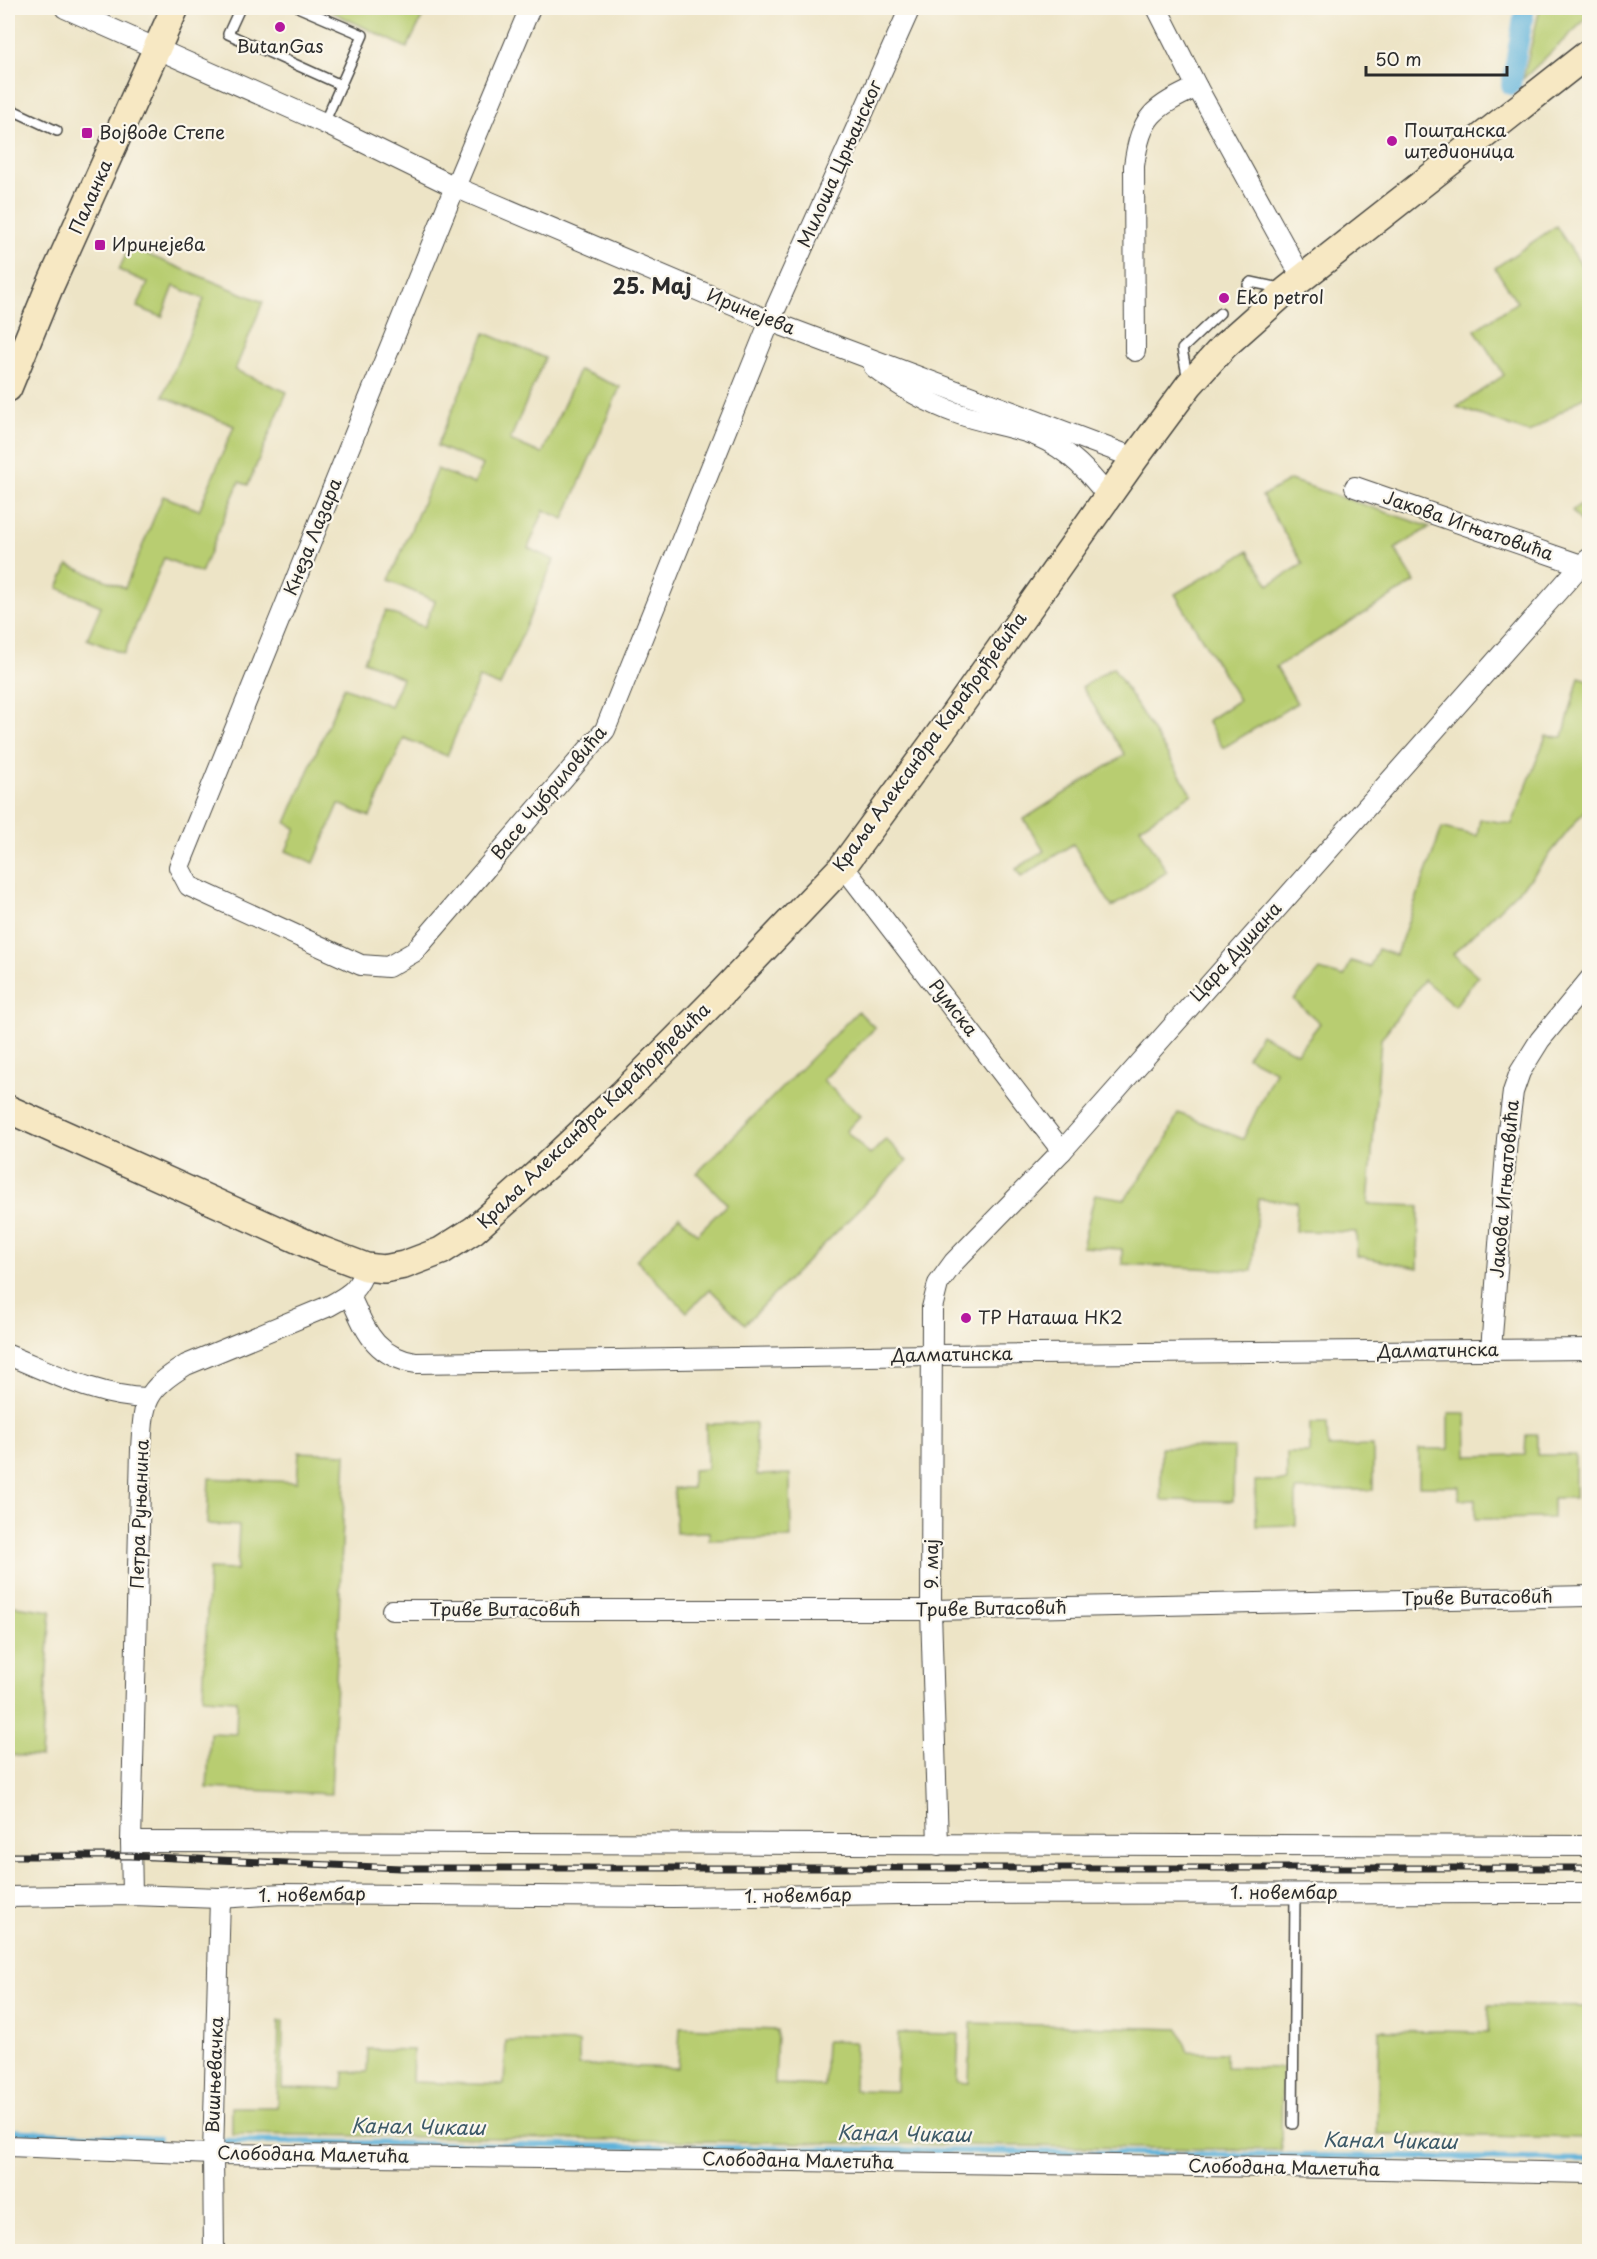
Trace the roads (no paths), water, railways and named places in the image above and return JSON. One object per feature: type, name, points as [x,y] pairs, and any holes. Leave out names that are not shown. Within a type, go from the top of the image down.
[{"type":"street","points":[[65,8],[156,48]]},
{"type":"street","name":"Паланка","points":[[8,388],[49,288],[175,8]]},
{"type":"street","name":"Кнеза Лазара","points":[[189,886],[179,867],[530,8]]},
{"type":"street","name":"Милоша Црњанског","points":[[771,321],[910,8]]},
{"type":"street","points":[[1157,8],[1294,284]]},
{"type":"street","name":"Иринејева","points":[[156,48],[324,123],[455,187],[771,321],[1135,458]]},
{"type":"street","name":"Краља Александра Карађорђевића","points":[[8,1109],[321,1250],[366,1266],[384,1269],[404,1265],[441,1251],[474,1230],[622,1094],[843,866],[947,724],[1107,496],[1189,385],[1224,346],[1294,284],[1590,52]]},
{"type":"street","points":[[1135,351],[1134,166],[1137,142],[1147,119],[1156,110],[1197,87]]},
{"type":"street","name":"Васе Чубриловића","points":[[189,886],[361,965],[388,967],[414,952],[605,730],[771,321]]},
{"type":"street","name":"Иринејева","points":[[855,353],[890,379],[932,403],[980,421],[1027,432],[1054,444],[1090,473],[1107,496]]},
{"type":"street","name":"Јакова Игњатовића","points":[[1356,487],[1587,565]]},
{"type":"street","name":"Цара Душана","points":[[932,1355],[932,1308],[938,1284],[954,1262],[1062,1151],[1587,565]]},
{"type":"street","name":"Румска","points":[[843,866],[1062,1151]]},
{"type":"street","name":"Јакова Игњатовића","points":[[1491,1350],[1507,1139],[1513,1092],[1528,1057],[1590,979]]},
{"type":"street","points":[[8,1355],[103,1392],[123,1397],[147,1398],[152,1389],[165,1378],[186,1365],[329,1306],[350,1294],[361,1283],[366,1266]]},
{"type":"street","name":"Далматинска","points":[[350,1294],[368,1335],[375,1344],[395,1358],[416,1363],[932,1355],[1590,1349]]},
{"type":"street","name":"9. мај","points":[[932,1355],[931,1611],[938,1845]]},
{"type":"street","name":"Петра Руњанина","points":[[132,1894],[131,1842],[141,1449],[143,1415],[147,1398]]},
{"type":"street","name":"Триве Витасовић","points":[[392,1610],[931,1611],[1590,1596]]},
{"type":"street","points":[[131,1842],[1590,1846]]},
{"type":"street","name":"1. новембар","points":[[8,1897],[132,1894],[220,1898],[282,1894],[673,1897],[1590,1893]]},
{"type":"street","name":"Вишњевачка","points":[[214,2252],[213,2154],[220,1898]]},
{"type":"street","name":"Слободана Малетића","points":[[8,2146],[213,2154],[1281,2167],[1590,2174]]},
{"type":"lane","points":[[240,8],[228,34],[341,85]]},
{"type":"lane","points":[[300,8],[363,35],[324,123]]},
{"type":"lane","points":[[8,108],[57,131]]},
{"type":"lane","points":[[1248,285],[1251,282],[1294,284]]},
{"type":"lane","points":[[1189,385],[1182,349],[1220,313]]},
{"type":"lane","points":[[1293,2124],[1295,1893]]},
{"type":"waterway","points":[[1511,85],[1525,8]]},
{"type":"waterway","name":"Канал Чикаш","points":[[8,2131],[158,2139]]},
{"type":"waterway","name":"Канал Чикаш","points":[[218,2141],[1590,2160]]},
{"type":"railway","points":[[8,1856],[131,1856],[400,1868],[1590,1868]]},
{"type":"place","name":"ButanGas","points":[[280,27]]},
{"type":"place","name":"Војводе Степе","points":[[87,133]]},
{"type":"place","name":"Поштанска штедионица","points":[[1392,141]]},
{"type":"place","name":"Иринејева","points":[[100,245]]},
{"type":"place","name":"Eko petrol","points":[[1224,298]]},
{"type":"place","name":"ТР Наташа НК2","points":[[966,1318]]},
{"type":"district","name":"25. Мај","points":[[652,287]]}]
